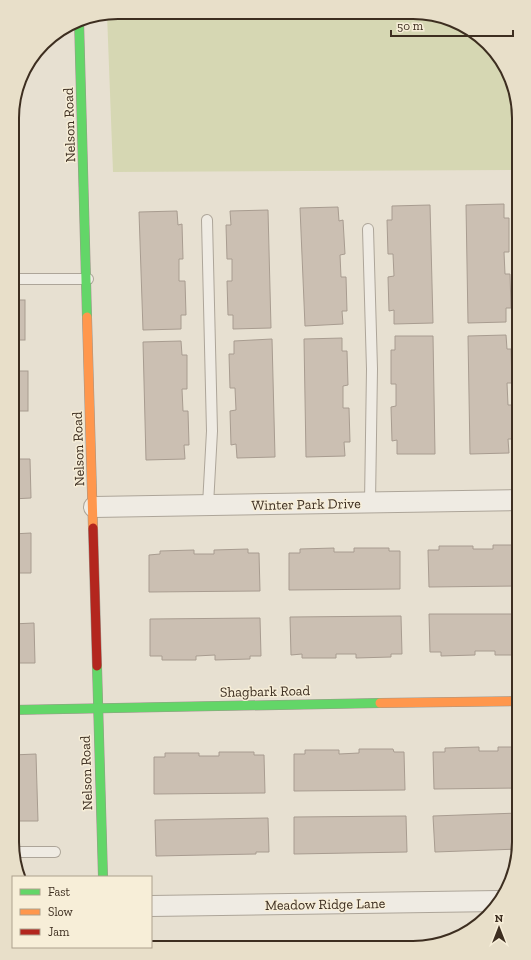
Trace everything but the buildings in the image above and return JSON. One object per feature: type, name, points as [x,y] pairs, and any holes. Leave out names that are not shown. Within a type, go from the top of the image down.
[{"type":"street","name":"Nelson Road","points":[[80,26],[94,507],[97,708],[103,876]]},
{"type":"street","name":"Winter Park Drive","points":[[94,507],[512,500]]},
{"type":"street","name":"Shagbark Road","points":[[19,710],[512,701]]},
{"type":"street","name":"Meadow Ridge Lane","points":[[152,906],[493,901]]},
{"type":"lane","points":[[207,220],[212,431],[208,505]]},
{"type":"lane","points":[[368,230],[372,369],[370,502]]},
{"type":"lane","points":[[19,279],[88,279]]},
{"type":"lane","points":[[20,852],[55,852]]},
{"type":"green space","points":[[420,19],[433,21],[457,29],[478,43],[488,53],[502,74],[510,98],[512,118],[512,170],[113,172],[107,20]]},
{"type":"traffic: fast","points":[[79,27],[87,317]]},
{"type":"traffic: fast","points":[[97,666],[103,876]]},
{"type":"traffic: fast","points":[[19,710],[380,703]]},
{"type":"traffic: slow","points":[[87,317],[93,528]]},
{"type":"traffic: slow","points":[[380,703],[512,701]]},
{"type":"traffic: jam","points":[[93,528],[97,666]]}]
